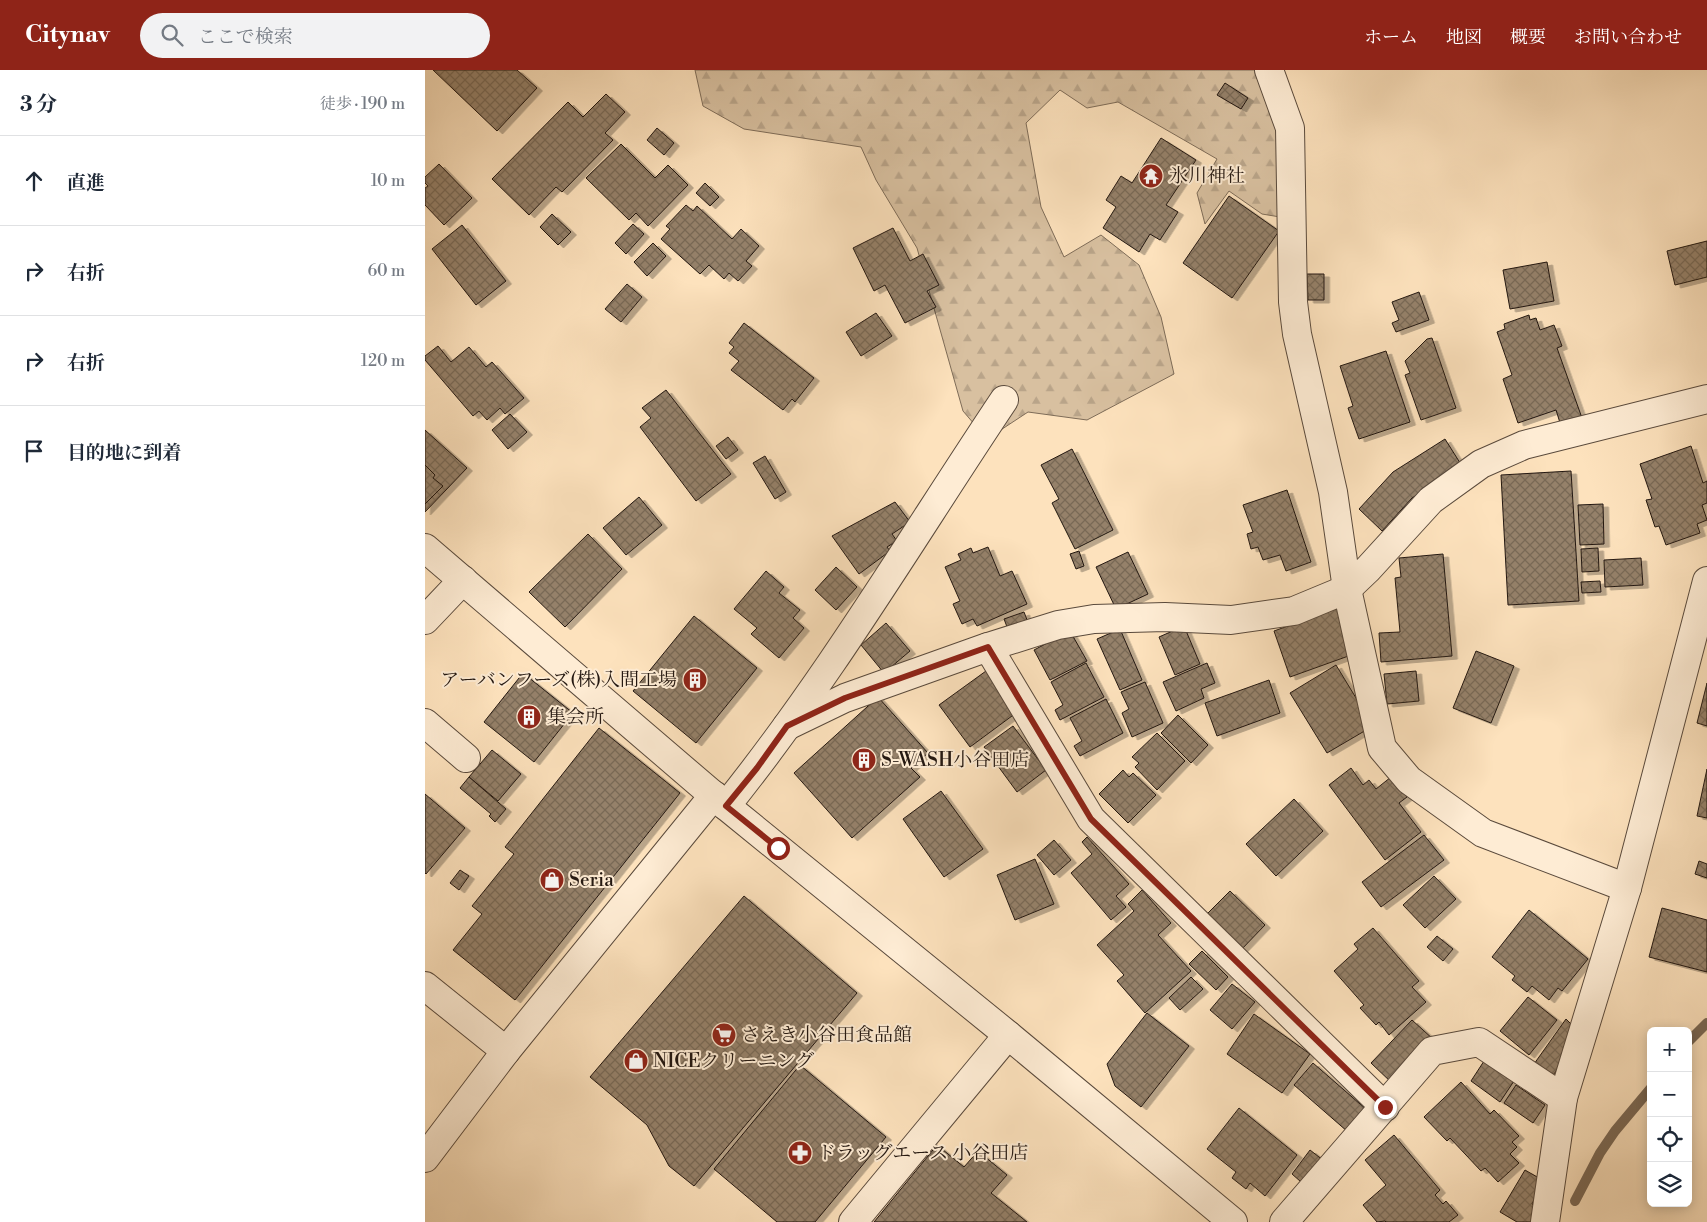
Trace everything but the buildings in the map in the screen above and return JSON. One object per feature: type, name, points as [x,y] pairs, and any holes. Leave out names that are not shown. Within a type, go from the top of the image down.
[{"type":"street","points":[[1269,70],[1290,128],[1293,302],[1296,326],[1333,492],[1347,588],[1382,748],[1409,780],[1483,833],[1627,888]]},
{"type":"street","points":[[787,726],[845,698],[988,647],[1058,625],[1094,619],[1165,617],[1231,620],[1294,610],[1347,588],[1431,500],[1481,464],[1524,446],[1707,399]]},
{"type":"street","points":[[425,1158],[506,1051],[720,800],[757,768],[834,659],[1004,400]]},
{"type":"street","points":[[425,548],[720,800],[1233,1222]]},
{"type":"street","points":[[425,620],[463,580]]},
{"type":"street","points":[[1545,1222],[1563,1098],[1627,888],[1707,581]]},
{"type":"street","points":[[988,647],[1091,819],[1385,1107]]},
{"type":"street","points":[[425,723],[466,758]]},
{"type":"street","points":[[425,986],[506,1051]]},
{"type":"street","points":[[853,1222],[1008,1035]]},
{"type":"street","points":[[1284,1222],[1432,1051],[1479,1042],[1563,1098]]},
{"type":"green space","points":[[695,70],[1264,70],[1288,124],[1286,218],[1262,214],[1229,191],[1205,224],[1197,193],[1217,159],[1118,102],[1087,108],[1060,90],[1026,123],[1041,207],[1064,257],[1101,235],[1139,265],[1161,317],[1174,374],[1087,420],[1028,412],[987,439],[963,411],[917,248],[876,180],[861,147],[744,129],[703,106]]},
{"type":"waterway","points":[[1692,1038],[1707,1023]]},
{"type":"waterway","points":[[1575,1201],[1600,1153],[1615,1131],[1647,1093]]},
{"type":"place","name":"氷川神社","points":[[1151,176]]},
{"type":"place","name":"アーバンフーズ(株)入間工場","points":[[695,680]]},
{"type":"place","name":"集会所","points":[[529,717]]},
{"type":"place","name":"S-WASH小谷田店","points":[[864,760]]},
{"type":"place","name":"Seria","points":[[552,880]]},
{"type":"place","name":"さえき小谷田食品館","points":[[724,1035]]},
{"type":"place","name":"NICEクリーニング","points":[[636,1061]]},
{"type":"place","name":"ドラッグエース 小谷田店","points":[[800,1153]]},
{"type":"route","points":[[778,848],[726,806],[757,768],[787,726],[845,698],[988,647],[1091,819],[1385,1107]]}]
